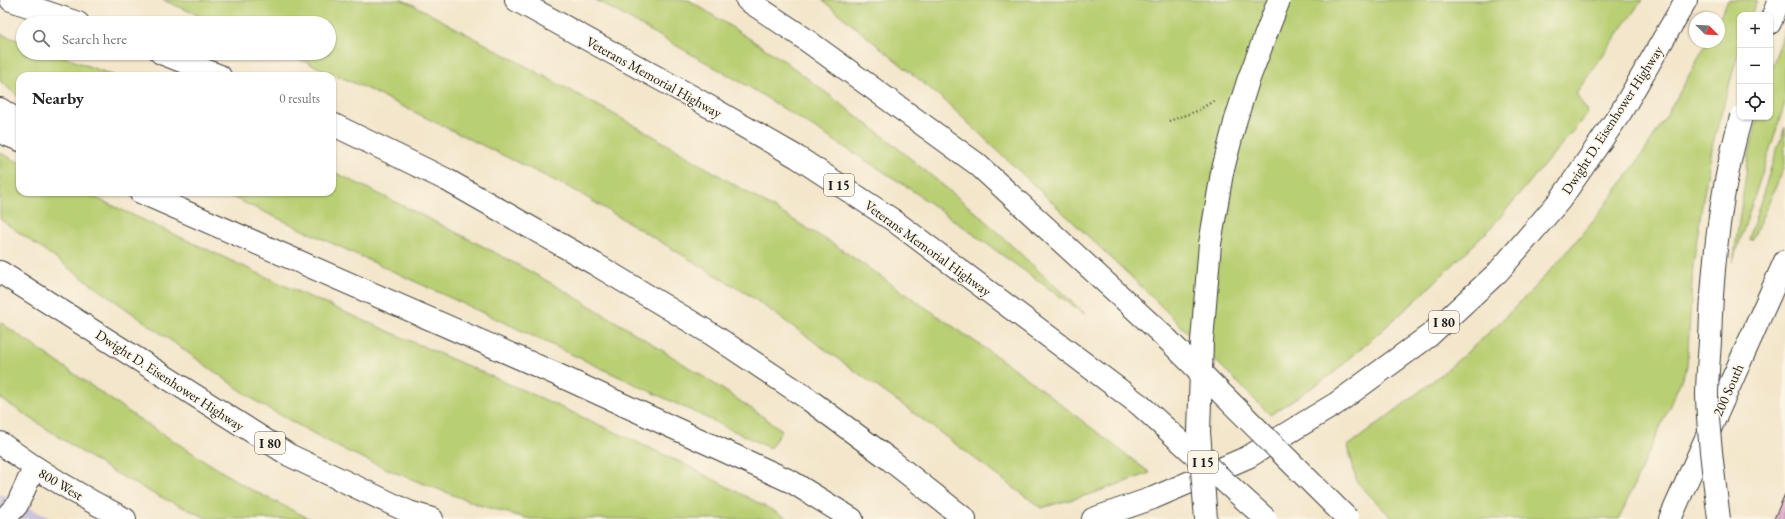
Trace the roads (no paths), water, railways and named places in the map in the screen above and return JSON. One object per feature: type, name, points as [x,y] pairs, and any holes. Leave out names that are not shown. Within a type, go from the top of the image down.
[{"type":"main road","points":[[11,0],[58,16]]},
{"type":"main road","name":"Veterans Memorial Highway","points":[[516,0],[690,95],[797,157],[893,220],[1140,405],[1266,519]]},
{"type":"main road","points":[[747,0],[798,34],[977,164],[1167,339],[1348,519]]},
{"type":"main road","points":[[1206,519],[1199,432],[1202,341],[1210,244],[1222,173],[1236,119],[1248,81],[1279,0]]},
{"type":"main road","name":"Dwight D. Eisenhower Highway","points":[[1093,519],[1153,498],[1248,457],[1337,403],[1430,335],[1498,272],[1560,200],[1621,112],[1686,0]]},
{"type":"main road","points":[[1773,15],[1779,0]]},
{"type":"main road","points":[[179,60],[210,72]]},
{"type":"main road","points":[[0,109],[16,119]]},
{"type":"main road","points":[[1719,519],[1712,462],[1707,396],[1710,314],[1716,242],[1725,184],[1740,120]]},
{"type":"main road","points":[[336,126],[447,180],[615,276],[720,339],[804,396],[889,458],[965,519]]},
{"type":"main road","points":[[0,132],[16,138]]},
{"type":"main road","points":[[149,196],[556,374],[792,482],[852,519]]},
{"type":"main road","points":[[155,196],[189,213]]},
{"type":"main road","name":"200 South","points":[[1670,519],[1777,299],[1785,261]]},
{"type":"main road","name":"Dwight D. Eisenhower Highway","points":[[0,272],[289,455],[409,512],[432,519]]},
{"type":"main road","name":"800 West","points":[[0,443],[34,468],[86,499],[125,519]]},
{"type":"main road","points":[[4,519],[17,505],[34,468]]}]
